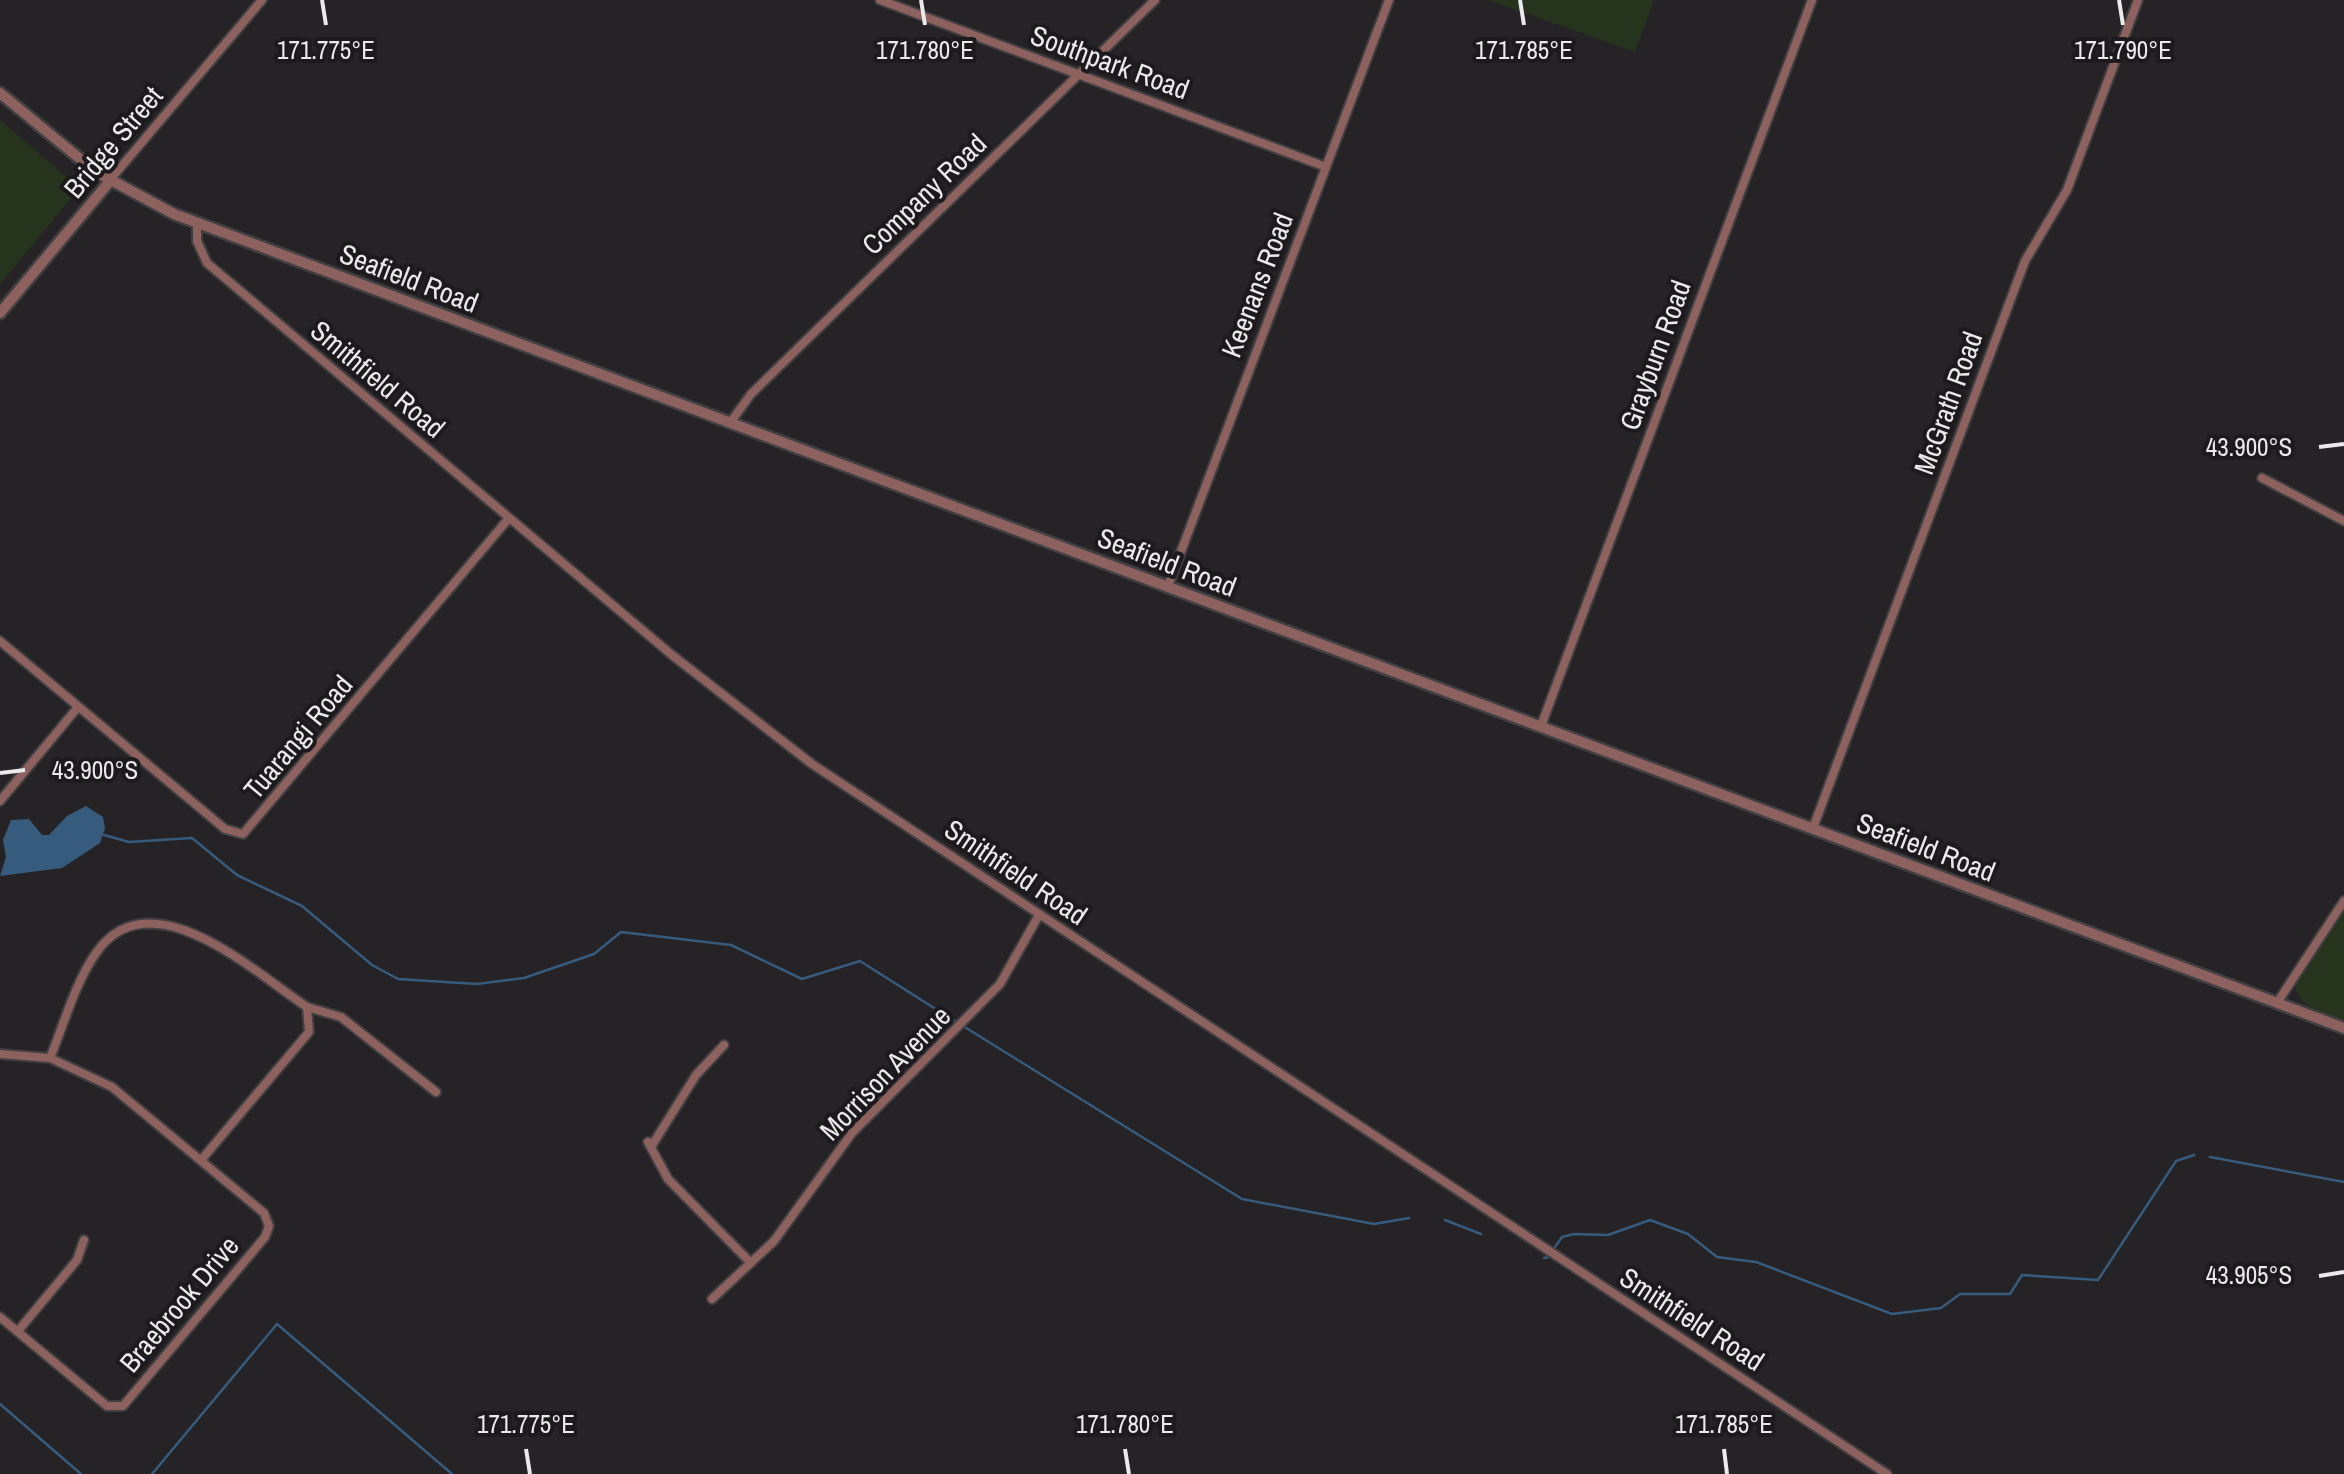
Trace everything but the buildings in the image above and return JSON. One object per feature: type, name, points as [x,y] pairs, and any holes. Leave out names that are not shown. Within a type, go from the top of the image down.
[{"type":"street","name":"Bridge Street","points":[[0,312],[262,0]]},
{"type":"street","name":"Southpark Road","points":[[880,0],[1326,167]]},
{"type":"street","name":"Company Road","points":[[730,423],[751,394],[1155,0]]},
{"type":"street","name":"Keenans Road","points":[[1168,586],[1388,0]]},
{"type":"street","name":"Grayburn Road","points":[[1541,726],[1812,0]]},
{"type":"street","name":"McGrath Road","points":[[1813,828],[2025,260],[2066,190],[2138,0]]},
{"type":"street","name":"Seafield Road","points":[[0,93],[110,181],[198,223],[2344,1028]]},
{"type":"street","name":"Smithfield Road","points":[[198,223],[197,241],[207,263],[775,737],[1887,1474]]},
{"type":"street","points":[[2262,478],[2344,521]]},
{"type":"street","name":"Tuarangi Road","points":[[0,641],[225,830],[242,834],[509,518]]},
{"type":"street","points":[[0,801],[78,707]]},
{"type":"street","points":[[2277,1002],[2344,901]]},
{"type":"street","name":"Morrison Avenue","points":[[712,1298],[774,1241],[852,1133],[1000,984],[1039,915]]},
{"type":"street","points":[[50,1058],[98,949],[137,924],[162,922],[186,928],[307,1007],[341,1017],[436,1092]]},
{"type":"street","points":[[202,1159],[309,1032],[307,1007]]},
{"type":"street","points":[[724,1045],[696,1075],[649,1144],[668,1179],[751,1263]]},
{"type":"street","name":"Braebrook Drive","points":[[0,1054],[50,1058],[112,1088],[264,1213],[269,1226],[265,1237],[124,1406],[107,1406],[0,1317]]},
{"type":"street","points":[[18,1331],[77,1260],[84,1240]]},
{"type":"green space","points":[[1488,0],[1654,0],[1635,52]]},
{"type":"green space","points":[[0,120],[79,188],[0,285]]},
{"type":"green space","points":[[2344,907],[2344,1020],[2307,1005],[2295,986]]},
{"type":"water","points":[[86,806],[103,817],[105,828],[100,843],[62,868],[0,876],[6,857],[3,840],[11,820],[29,819],[42,835],[49,835],[67,816]]},
{"type":"waterway","points":[[104,835],[129,842],[192,838],[237,875],[302,906],[372,965],[398,979],[477,984],[524,978],[594,954],[621,932],[731,945],[802,979],[860,961],[956,1022]]},
{"type":"waterway","points":[[963,1026],[1242,1199],[1374,1224],[1409,1218]]},
{"type":"waterway","points":[[1555,1247],[1562,1237],[1608,1235],[1650,1220],[1688,1234],[1717,1257],[1756,1262],[1892,1314],[1941,1308],[1960,1294],[2010,1294],[2022,1275],[2098,1280],[2176,1161],[2194,1155]]},
{"type":"waterway","points":[[2210,1157],[2344,1182]]},
{"type":"waterway","points":[[1445,1220],[1481,1234]]},
{"type":"waterway","points":[[1544,1258],[1549,1257]]},
{"type":"waterway","points":[[152,1474],[277,1324],[452,1474]]},
{"type":"waterway","points":[[0,1404],[81,1474]]}]
